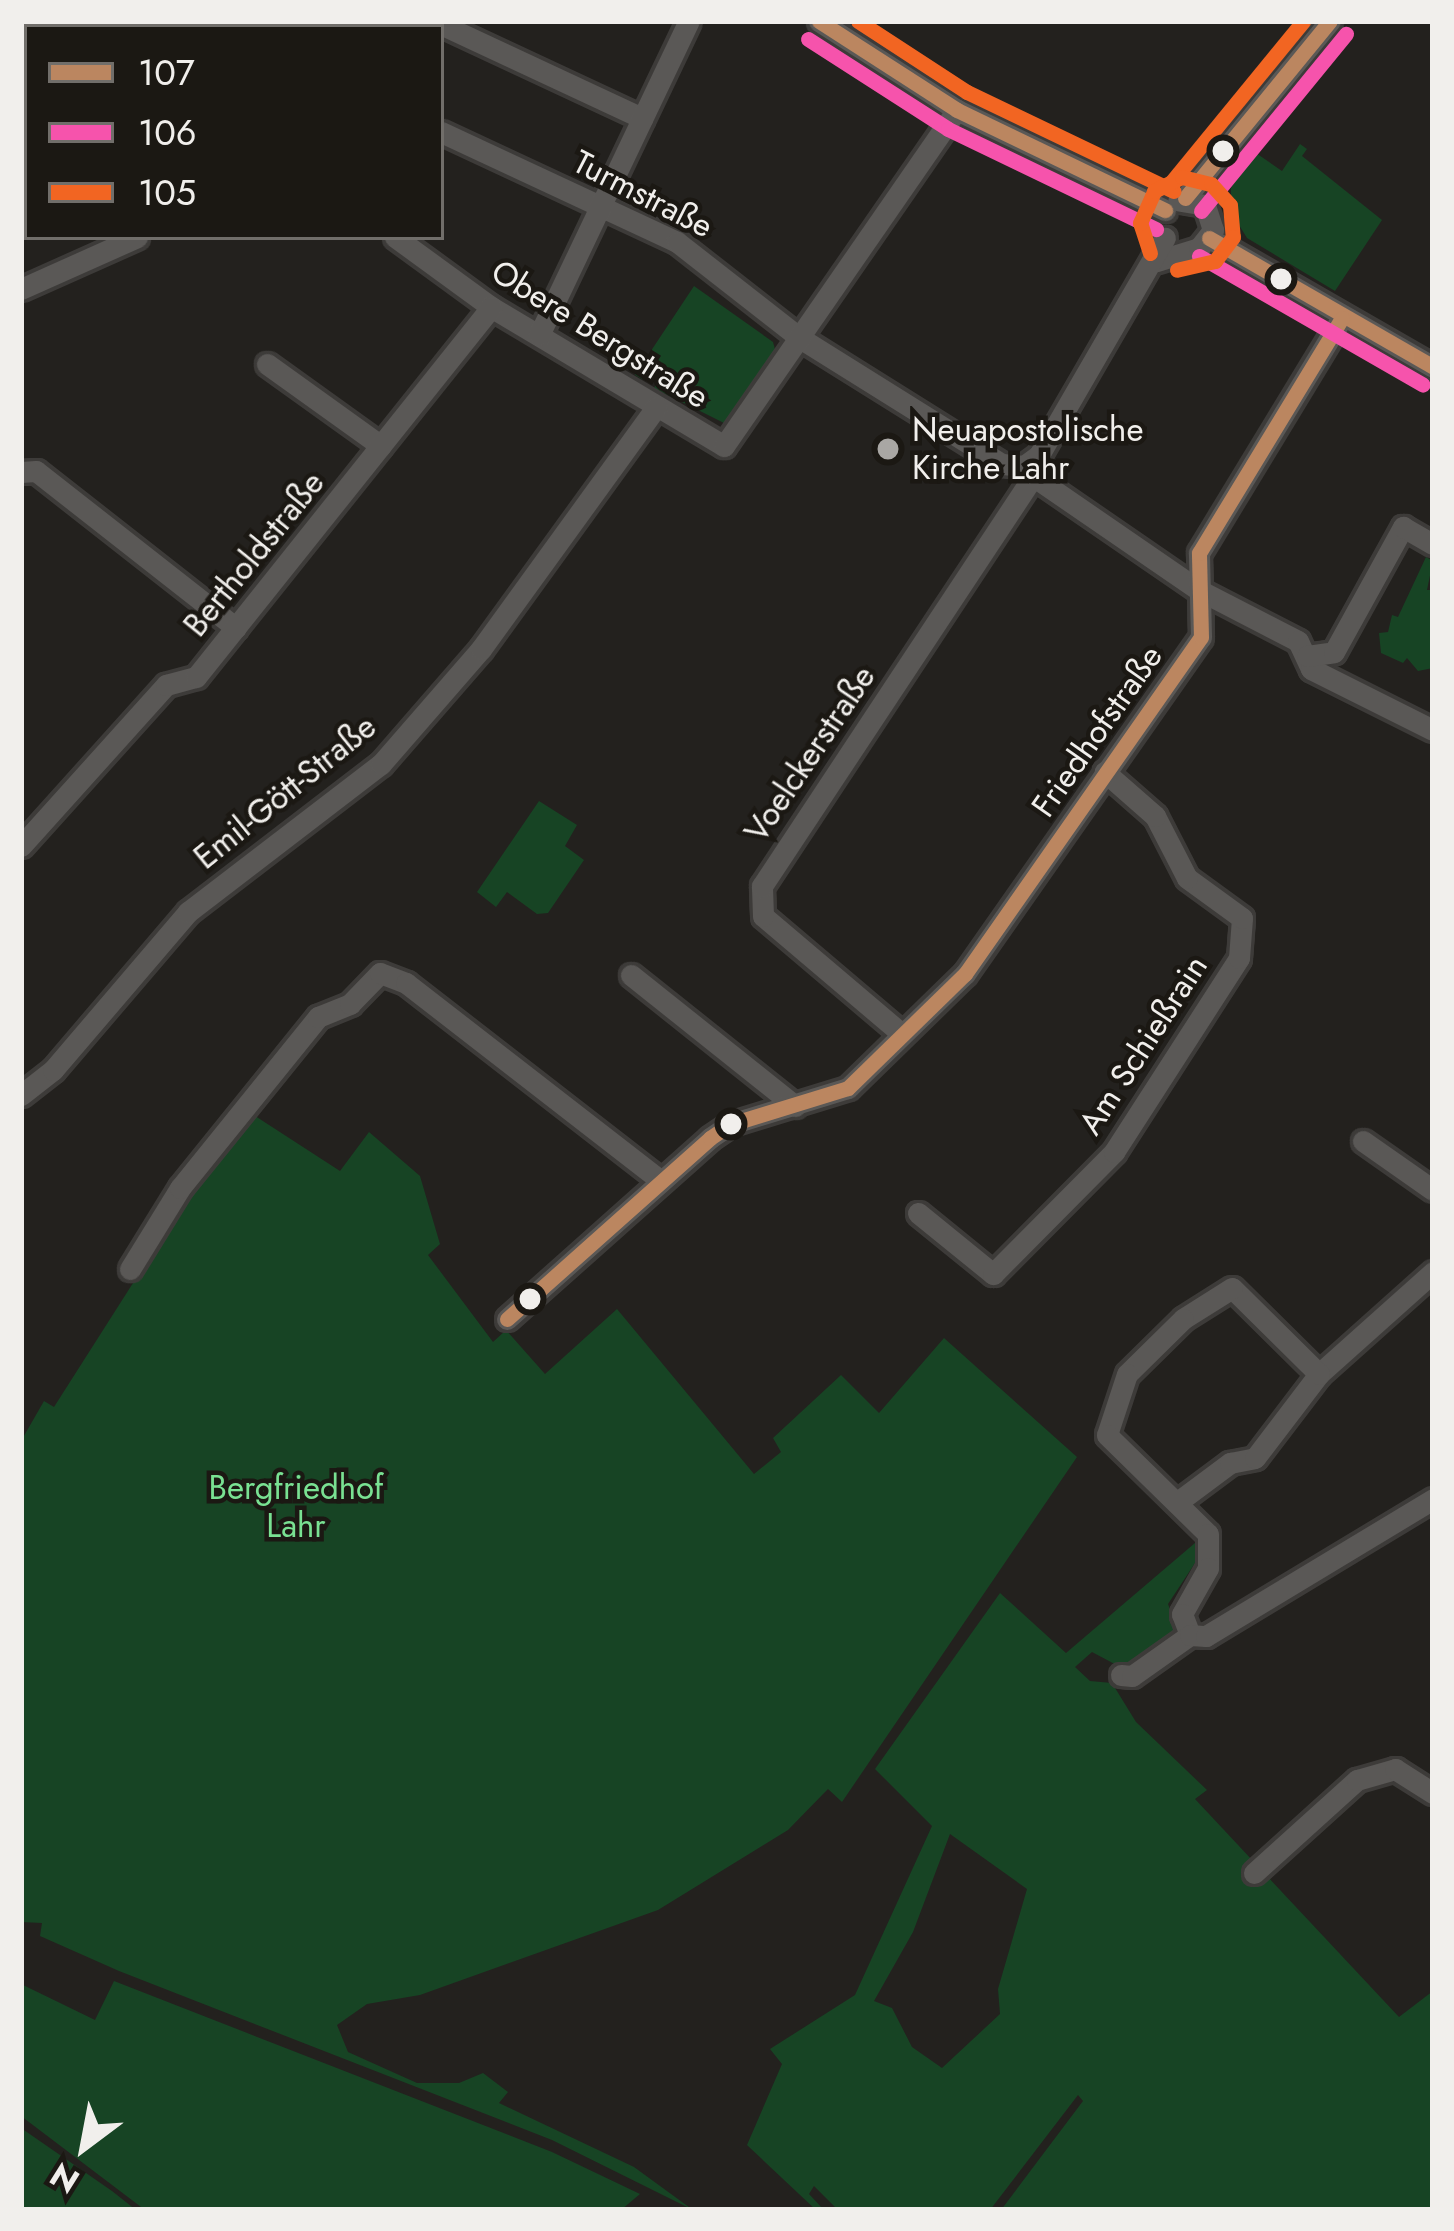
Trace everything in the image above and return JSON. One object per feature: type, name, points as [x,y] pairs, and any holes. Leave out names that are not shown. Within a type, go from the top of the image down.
[{"type":"street","points":[[539,335],[689,21]]},
{"type":"street","points":[[1330,21],[1208,174],[1195,202],[1209,238],[1433,367]]},
{"type":"street","points":[[832,24],[957,110],[1165,210],[1195,202]]},
{"type":"street","points":[[444,26],[642,118]]},
{"type":"street","points":[[800,338],[957,110]]},
{"type":"street","name":"Turmstraße","points":[[444,133],[677,242],[800,338],[1002,464],[1028,473],[1199,590],[1298,640],[1311,669],[1433,730]]},
{"type":"street","name":"Voelckerstraße","points":[[902,1034],[763,916],[762,886],[1171,243],[1165,210]]},
{"type":"street","points":[[1171,243],[1209,238]]},
{"type":"street","points":[[21,289],[130,240]]},
{"type":"street","name":"Obere Bergstraße","points":[[399,240],[491,307],[724,446],[800,338]]},
{"type":"street","name":"Bertholdstraße","points":[[21,846],[108,742],[166,685],[196,677],[491,307]]},
{"type":"street","name":"Friedhofstraße","points":[[507,1319],[731,1124],[848,1088],[1015,912],[1105,772],[1201,637],[1198,553],[1342,318]]},
{"type":"street","points":[[268,364],[382,446]]},
{"type":"street","name":"Emil-Gött-Straße","points":[[21,1095],[53,1070],[188,912],[380,764],[482,649],[656,407]]},
{"type":"street","points":[[21,472],[36,471],[236,628]]},
{"type":"street","points":[[1307,656],[1334,652],[1403,527],[1433,544]]},
{"type":"street","name":"Am Schießrain","points":[[918,1213],[993,1274],[1114,1152],[1239,958],[1242,918],[1187,878],[1155,815],[1105,772]]},
{"type":"street","points":[[130,1269],[180,1188],[318,1017],[350,1004],[380,973],[406,983],[661,1181]]},
{"type":"street","points":[[631,975],[795,1106]]},
{"type":"street","points":[[1363,1141],[1433,1190]]},
{"type":"street","points":[[1179,1501],[1230,1463],[1255,1458],[1319,1374],[1433,1272]]},
{"type":"street","points":[[1190,1635],[1182,1614],[1211,1551],[1179,1501],[1107,1435],[1127,1374],[1184,1318],[1232,1288],[1319,1374]]},
{"type":"street","points":[[1121,1675],[1132,1676],[1190,1635],[1206,1636],[1433,1499]]},
{"type":"street","points":[[1254,1873],[1357,1780],[1395,1769],[1433,1793]]},
{"type":"green space","points":[[1300,144],[1307,149],[1302,156],[1382,220],[1335,291],[1247,238],[1231,212],[1231,188],[1253,151],[1282,171]]},
{"type":"green space","points":[[694,286],[773,342],[776,353],[728,425],[654,388],[659,379],[649,373],[644,380],[635,375]]},
{"type":"green space","points":[[1426,557],[1433,561],[1427,590],[1433,590],[1433,668],[1418,671],[1407,658],[1403,663],[1381,653],[1379,633],[1388,632],[1392,615],[1398,617]]},
{"type":"green space","points":[[539,801],[577,825],[565,846],[584,860],[548,913],[537,914],[507,892],[496,907],[477,892]]},
{"type":"green space","name":"Bergfriedhof Lahr","points":[[252,1114],[340,1171],[369,1132],[420,1176],[440,1244],[428,1255],[493,1342],[506,1330],[545,1374],[617,1309],[754,1474],[781,1452],[773,1438],[841,1375],[879,1413],[944,1338],[1077,1457],[842,1802],[828,1789],[788,1830],[658,1910],[420,1995],[367,2004],[337,2025],[348,2052],[417,2083],[459,2083],[483,2073],[508,2092],[499,2103],[634,2167],[693,2210],[552,2140],[119,1971],[40,1936],[42,1923],[21,1922],[21,1441],[44,1401],[54,1407],[191,1192]]},
{"type":"green space","points":[[1202,1537],[1201,1554],[1168,1604],[1179,1634],[1124,1669],[1092,1652],[1075,1667],[1090,1681],[1112,1683],[1136,1722],[1207,1790],[1195,1799],[1399,2017],[1433,1991],[1433,2210],[1001,2210],[1083,2101],[1078,2095],[990,2210],[838,2210],[814,2186],[809,2194],[824,2210],[816,2210],[747,2145],[782,2064],[770,2049],[855,1995],[932,1826],[875,1769],[1000,1593],[1066,1653]],"holes":[[[950,1834],[1027,1889],[998,1989],[1000,2014],[942,2068],[912,2047],[892,2008],[874,2001],[913,1932]]]},
{"type":"green space","points":[[114,1981],[552,2152],[640,2194],[621,2210],[145,2210],[21,2116],[21,1984],[95,2020]]},
{"type":"green space","points":[[21,2128],[112,2191],[136,2210],[21,2210]]},
{"type":"transit line","name":"107","points":[[819,21],[957,110],[1165,210]]},
{"type":"transit line","name":"105","points":[[858,21],[967,92],[1174,191]]},
{"type":"transit line","name":"105","points":[[1169,185],[1303,21]]},
{"type":"transit line","name":"107","points":[[1185,198],[1330,21]]},
{"type":"transit line","name":"106","points":[[1201,211],[1346,34]]},
{"type":"transit line","name":"106","points":[[808,39],[948,129],[1156,229]]},
{"type":"transit line","name":"105","points":[[1150,253],[1140,223],[1154,191],[1182,177],[1211,184],[1230,205],[1233,237],[1215,261],[1177,270]]},
{"type":"transit line","name":"107","points":[[1209,238],[1433,367]]},
{"type":"transit line","name":"106","points":[[1199,256],[1423,385]]},
{"type":"transit line","name":"107","points":[[507,1319],[710,1138],[731,1124],[848,1088],[965,974],[1201,637],[1199,553],[1342,318]]},
{"type":"place","name":"Neuapostolische Kirche Lahr","points":[[888,449]]}]
